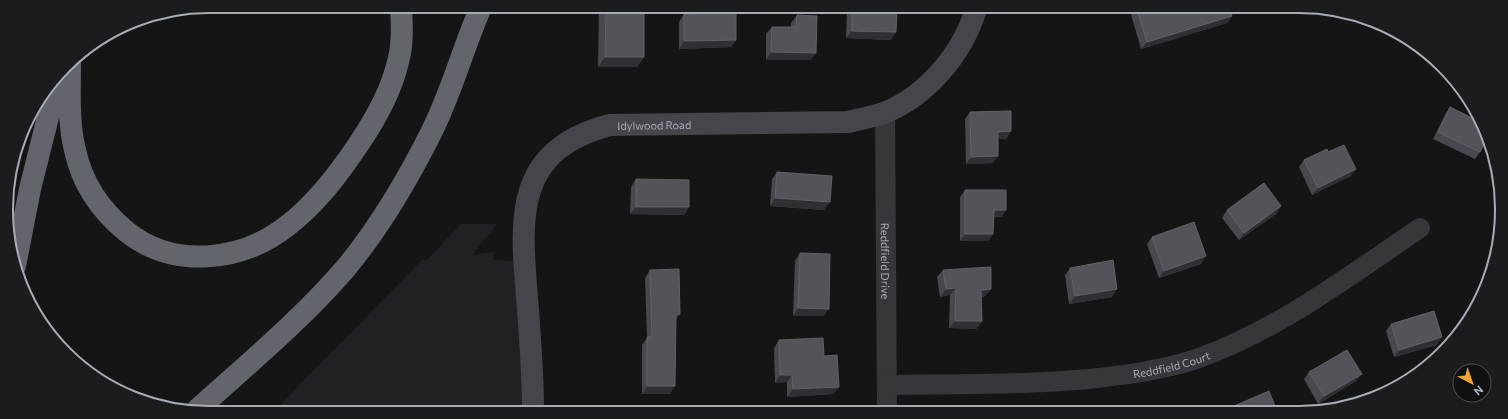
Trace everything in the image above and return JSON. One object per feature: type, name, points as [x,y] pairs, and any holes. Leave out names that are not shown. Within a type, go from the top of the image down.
[{"type":"highway","points":[[70,72],[70,115],[75,150],[84,178],[97,201],[115,223],[136,239],[160,250],[179,255],[212,257],[239,252],[264,241],[287,226],[315,201],[341,170],[368,130],[390,88],[399,61],[402,33],[401,13]]},
{"type":"highway","points":[[201,406],[310,308],[345,268],[376,227],[406,180],[433,130],[478,13]]},
{"type":"highway","points":[[18,251],[30,189],[55,89]]},
{"type":"main road","name":"Idylwood Road","points":[[534,406],[523,254],[524,212],[529,192],[538,173],[552,155],[570,140],[590,130],[610,125],[848,122],[885,112],[908,100],[927,85],[947,64],[963,39],[974,13]]},
{"type":"street","name":"Reddfield Drive","points":[[885,112],[887,406]]},
{"type":"street","name":"Reddfield Court","points":[[887,385],[1043,383],[1118,376],[1161,369],[1199,358],[1234,343],[1286,317],[1420,228]]},
{"type":"shaded area","points":[[461,224],[497,224],[472,255],[493,252],[493,260],[524,261],[524,406],[279,406],[422,260],[427,260]]},
{"type":"building","points":[[606,13],[644,13],[644,57],[605,57]]},
{"type":"building","points":[[736,13],[736,40],[684,41],[684,14]]},
{"type":"building","points":[[852,13],[897,13],[896,32],[852,31]]},
{"type":"building","points":[[1138,13],[1231,13],[1232,16],[1147,42]]},
{"type":"building","points":[[797,15],[817,16],[816,53],[771,52],[772,27],[796,27]]},
{"type":"building","points":[[1450,107],[1473,118],[1484,144],[1480,152],[1438,132]]},
{"type":"building","points":[[1011,111],[1011,131],[998,132],[998,156],[971,157],[970,112]]},
{"type":"building","points":[[1344,145],[1356,169],[1318,188],[1304,160],[1327,149],[1328,152]]},
{"type":"building","points":[[777,172],[832,176],[830,202],[775,198]]},
{"type":"building","points":[[636,179],[689,180],[689,207],[636,207]]},
{"type":"building","points":[[1264,183],[1281,206],[1244,233],[1227,210]]},
{"type":"building","points":[[965,190],[1006,190],[1006,210],[994,210],[993,234],[965,234]]},
{"type":"building","points":[[1194,222],[1206,256],[1164,271],[1152,237]]},
{"type":"building","points":[[800,253],[830,254],[829,309],[798,308]]},
{"type":"building","points":[[1113,260],[1117,289],[1075,296],[1070,268]]},
{"type":"building","points":[[991,267],[991,289],[981,290],[982,321],[955,321],[956,288],[946,289],[943,270]]},
{"type":"building","points":[[679,269],[680,314],[676,315],[675,386],[647,386],[647,337],[652,337],[650,270]]},
{"type":"building","points":[[1434,311],[1442,337],[1399,350],[1391,324]]},
{"type":"building","points":[[823,338],[824,356],[837,355],[839,387],[793,389],[792,375],[780,375],[779,340]]},
{"type":"building","points":[[1347,350],[1362,374],[1324,396],[1309,372]]},
{"type":"building","points":[[1269,391],[1275,406],[1234,406]]}]
